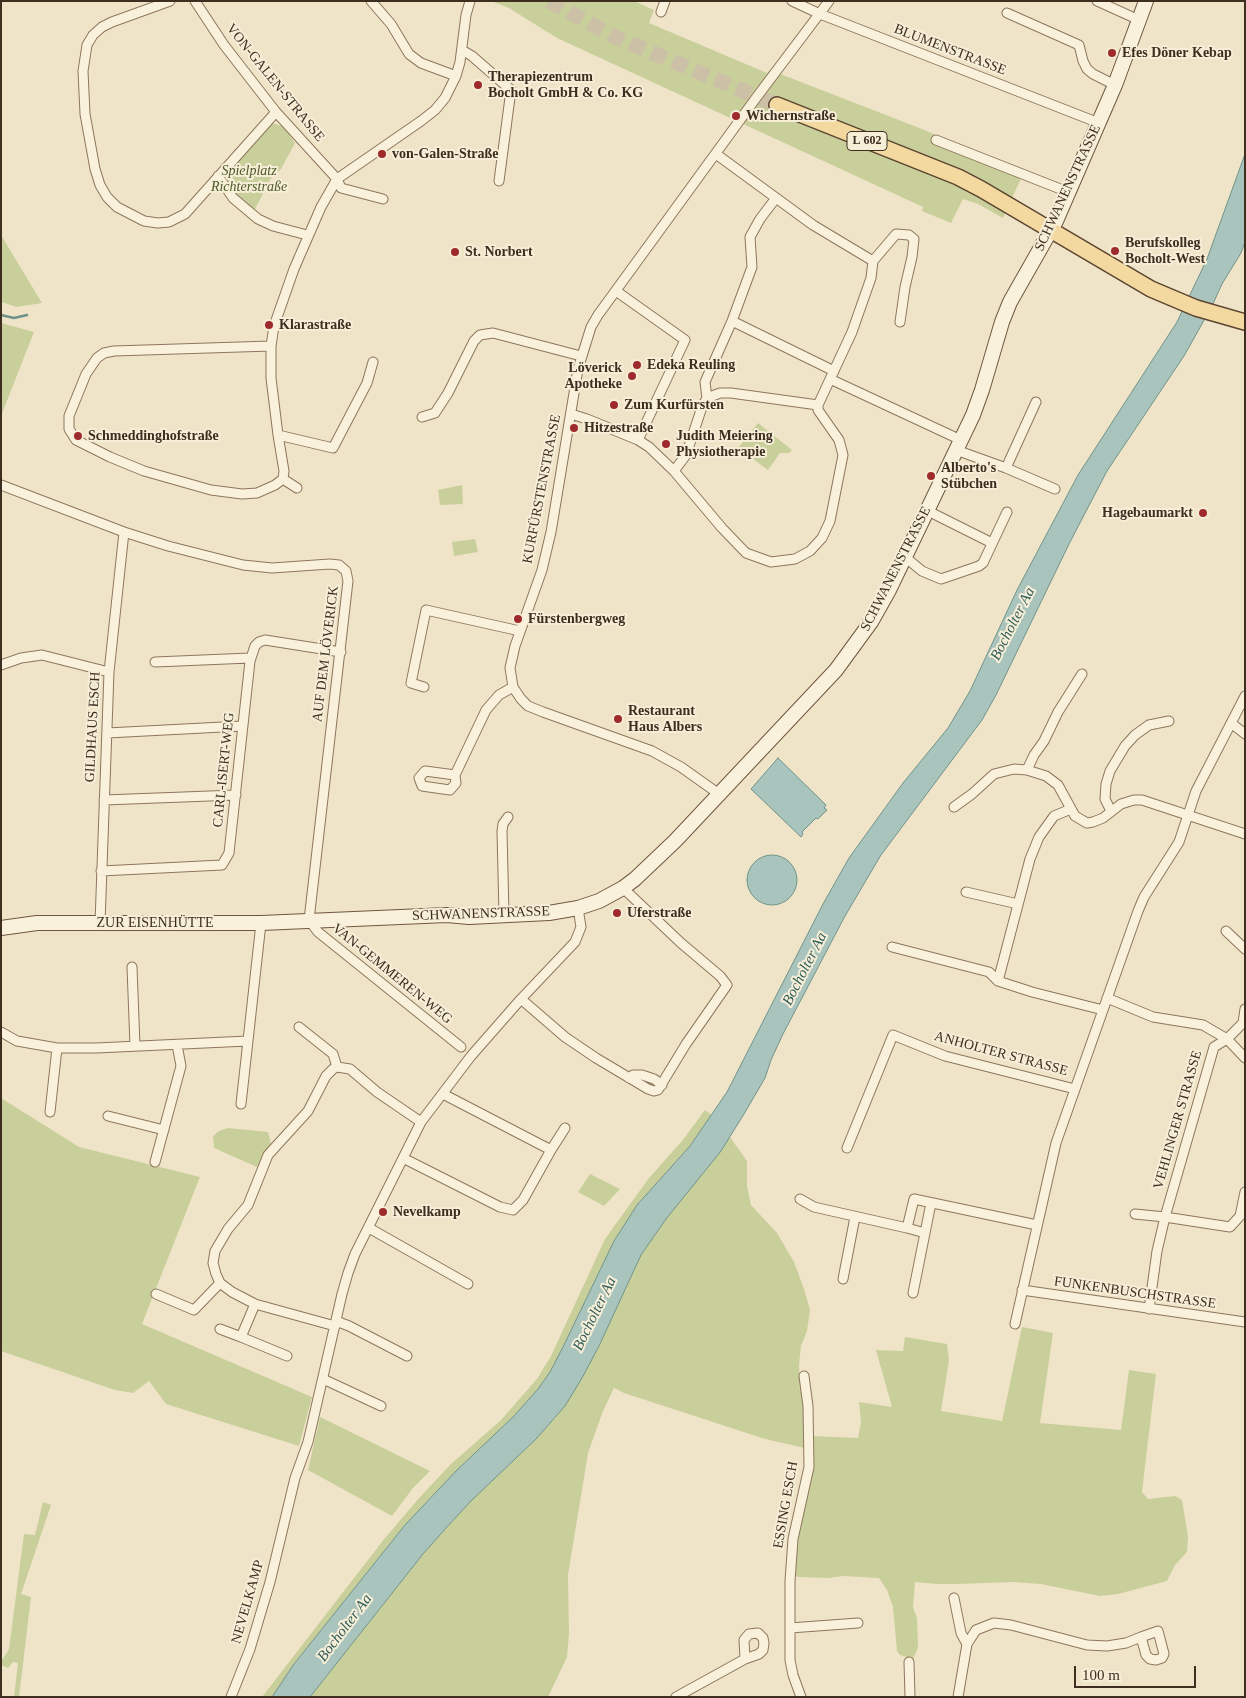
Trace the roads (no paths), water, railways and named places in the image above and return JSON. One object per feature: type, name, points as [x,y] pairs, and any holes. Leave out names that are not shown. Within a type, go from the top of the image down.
[{"type":"main road","name":"L 602","points":[[777,105],[958,177],[1124,275],[1174,300],[1245,322]]},
{"type":"street","points":[[170,1],[102,27],[93,35],[87,45],[83,64],[82,90],[85,114],[95,169],[100,185],[107,197],[118,207],[144,221],[169,222],[185,214],[276,112]]},
{"type":"street","name":"VON-GALEN-STRASSE","points":[[195,1],[224,44],[276,112],[337,179],[341,188],[383,199]]},
{"type":"street","points":[[371,1],[391,24],[409,54],[421,63],[456,76]]},
{"type":"street","points":[[271,346],[114,351],[104,354],[96,358],[86,374],[69,416],[69,428],[76,440],[110,457],[144,471],[211,490],[242,494],[257,493],[275,485],[283,478],[284,470],[271,378],[271,346],[277,318],[294,268],[307,235],[337,179],[435,110],[445,98],[456,76],[470,1]]},
{"type":"street","points":[[661,12],[665,1]]},
{"type":"street","name":"BLUMENSTRASSE","points":[[792,1],[820,14],[1099,123]]},
{"type":"street","name":"KURFÜRSTENSTRASSE","points":[[513,687],[510,668],[520,630],[539,579],[552,532],[581,356],[591,327],[756,98],[829,1]]},
{"type":"street","points":[[1098,1],[1139,20]]},
{"type":"street","name":"SCHWANENSTRASSE","points":[[309,920],[447,915],[470,917],[549,913],[578,908],[599,901],[636,879],[776,735],[836,670],[871,622],[905,557],[958,445],[982,390],[1002,322],[1010,302],[1050,230],[1068,192],[1115,85],[1146,1]]},
{"type":"street","points":[[1007,13],[1079,45],[1087,69],[1115,85]]},
{"type":"street","points":[[462,50],[472,56],[511,90],[498,181]]},
{"type":"street","points":[[936,140],[1068,192]]},
{"type":"street","points":[[716,154],[824,232],[873,261]]},
{"type":"street","points":[[218,176],[233,198],[258,219],[273,226],[307,235]]},
{"type":"street","points":[[708,398],[705,382],[732,321],[752,267],[750,237],[760,219],[776,198]]},
{"type":"street","points":[[570,414],[638,440],[649,447],[674,471],[746,553],[771,562],[795,559],[810,551],[827,530],[842,465],[842,447],[818,410],[818,405],[852,332],[871,278],[873,261],[896,234],[909,235],[914,239],[900,322]]},
{"type":"street","points":[[616,291],[684,340],[638,440]]},
{"type":"street","points":[[732,321],[958,445],[1055,489]]},
{"type":"street","points":[[422,417],[435,413],[448,394],[474,341],[480,335],[493,332],[581,356]]},
{"type":"street","points":[[278,435],[333,448],[367,383],[372,362]]},
{"type":"street","points":[[674,471],[686,455],[702,407],[708,398],[720,393],[731,393],[818,405]]},
{"type":"street","points":[[1006,468],[1036,402]]},
{"type":"street","points":[[283,478],[298,488]]},
{"type":"street","name":"AUF DEM LÖVERICK","points":[[1,485],[124,532],[168,546],[243,565],[272,568],[330,564],[343,567],[348,575],[348,581],[309,920]]},
{"type":"street","points":[[926,510],[992,543]]},
{"type":"street","points":[[905,557],[922,571],[941,579],[979,566],[983,563],[1007,512]]},
{"type":"street","name":"GILDHAUS ESCH","points":[[100,923],[109,672],[124,532]]},
{"type":"street","points":[[424,687],[411,683],[426,610],[520,630]]},
{"type":"street","points":[[154,662],[250,658],[255,646],[259,642],[266,640],[341,652]]},
{"type":"street","points":[[1,665],[21,658],[42,655],[109,672]]},
{"type":"street","name":"CARL-ISERT-WEG","points":[[101,871],[222,865],[229,853],[250,658]]},
{"type":"street","points":[[1027,770],[1058,712],[1082,674]]},
{"type":"street","points":[[455,775],[486,710],[499,696],[513,687],[528,706],[652,751],[681,767],[719,794]]},
{"type":"street","name":"ANHOLTER STRASSE","points":[[1015,1324],[1056,1144],[1102,1010],[1144,897],[1180,842],[1196,791],[1245,696]]},
{"type":"street","points":[[1111,811],[1105,798],[1106,784],[1110,771],[1125,746],[1149,724],[1169,721]]},
{"type":"street","points":[[1231,723],[1245,734]]},
{"type":"street","points":[[106,733],[242,726]]},
{"type":"street","points":[[954,807],[994,774],[1014,769],[1027,770],[1046,776],[1058,785],[1075,816],[1087,823],[1103,818],[1121,804],[1142,800],[1245,834]]},
{"type":"street","points":[[104,800],[236,795]]},
{"type":"street","points":[[998,981],[1030,859],[1039,837],[1054,816],[1071,809]]},
{"type":"street","points":[[504,915],[502,831],[503,824],[508,817]]},
{"type":"street","points":[[521,999],[565,1037],[629,1078],[654,1091],[658,1090],[686,1044],[727,985],[720,976],[681,944],[623,888]]},
{"type":"street","points":[[966,892],[1018,904]]},
{"type":"street","name":"NEVELKAMP","points":[[231,1697],[250,1649],[270,1582],[295,1478],[308,1442],[324,1379],[348,1273],[421,1122],[470,1056],[575,942],[581,927],[578,908]]},
{"type":"street","name":"ZUR EISENHÜTTE","points":[[1,928],[37,923],[261,923],[309,920]]},
{"type":"street","name":"VAN-GEMMEREN-WEG","points":[[309,920],[318,932],[461,1046]]},
{"type":"street","points":[[241,1104],[261,923]]},
{"type":"street","points":[[1226,931],[1245,949]]},
{"type":"street","points":[[892,947],[989,972],[998,981],[1102,1010]]},
{"type":"street","points":[[132,967],[135,1046]]},
{"type":"street","points":[[1107,998],[1153,1017],[1203,1026],[1228,1039],[1245,1058]]},
{"type":"street","name":"VEHLINGER STRASSE","points":[[1149,1309],[1157,1250],[1165,1216],[1214,1047],[1228,1039],[1243,1023],[1245,1011]]},
{"type":"street","points":[[299,1027],[332,1054],[337,1067]]},
{"type":"street","points":[[1,1032],[17,1041],[57,1048],[248,1041]]},
{"type":"street","name":"ANHOLTER STRASSE","points":[[847,1148],[892,1035],[945,1056],[1075,1089]]},
{"type":"street","points":[[155,1162],[181,1066],[178,1044]]},
{"type":"street","points":[[50,1112],[57,1048]]},
{"type":"street","points":[[407,1356],[350,1326],[255,1304],[232,1292],[220,1283],[213,1262],[220,1240],[248,1205],[268,1155],[308,1111],[326,1076],[337,1067],[350,1069],[377,1092],[421,1122]]},
{"type":"street","points":[[443,1094],[551,1150]]},
{"type":"street","points":[[108,1116],[164,1130]]},
{"type":"street","points":[[403,1158],[500,1207],[513,1210],[523,1200],[565,1128]]},
{"type":"street","points":[[1135,1214],[1165,1216],[1230,1227],[1240,1216],[1245,1192]]},
{"type":"street","points":[[800,1199],[814,1207],[925,1232]]},
{"type":"street","points":[[907,1228],[914,1199],[1037,1225]]},
{"type":"street","points":[[913,1293],[931,1203]]},
{"type":"street","points":[[843,1279],[855,1217]]},
{"type":"street","points":[[369,1228],[468,1284]]},
{"type":"street","points":[[156,1294],[194,1310],[220,1283]]},
{"type":"street","name":"FUNKENBUSCHSTRASSE","points":[[1022,1290],[1245,1322]]},
{"type":"street","points":[[241,1338],[255,1304]]},
{"type":"street","points":[[220,1329],[287,1356]]},
{"type":"street","name":"ESSING ESCH","points":[[801,1697],[790,1660],[790,1562],[793,1539],[809,1467],[808,1406],[804,1376]]},
{"type":"street","points":[[324,1379],[381,1406]]},
{"type":"street","points":[[954,1598],[961,1634],[967,1644]]},
{"type":"street","points":[[790,1628],[858,1623]]},
{"type":"street","points":[[958,1697],[967,1644],[976,1630],[994,1623],[1011,1625],[1087,1645],[1107,1646],[1126,1643],[1141,1637]]},
{"type":"street","points":[[676,1697],[745,1659]]},
{"type":"street","points":[[909,1662],[910,1697]]},
{"type":"water","name":"Bocholter Aa","points":[[1245,154],[1245,242],[1241,253],[1222,284],[1184,356],[1107,471],[982,720],[881,855],[845,916],[783,1034],[765,1078],[721,1151],[666,1219],[641,1255],[599,1346],[565,1406],[537,1438],[471,1501],[423,1554],[310,1697],[272,1697],[294,1664],[405,1525],[456,1471],[514,1416],[538,1389],[550,1372],[564,1345],[614,1241],[637,1205],[690,1146],[727,1092],[823,904],[849,858],[903,783],[948,728],[970,691],[1017,590],[1078,475],[1177,322],[1207,259]]},
{"type":"water","points":[[778,758],[826,805],[824,808],[827,810],[802,832],[801,837],[751,789]]},
{"type":"water","points":[[777,855],[790,862],[796,870],[796,890],[790,898],[782,904],[767,905],[754,898],[748,890],[747,875],[754,862],[762,856]]},
{"type":"waterway","points":[[1,315],[14,318],[27,315]]},
{"type":"tunnel","points":[[549,1],[613,36],[777,105]]},
{"type":"place","name":"Efes Döner Kebap","points":[[1112,53]]},
{"type":"place","name":"Therapiezentrum Bocholt GmbH & Co. KG","points":[[478,85]]},
{"type":"place","name":"Wichernstraße","points":[[736,116]]},
{"type":"place","name":"von-Galen-Straße","points":[[382,154]]},
{"type":"place","name":"Berufskolleg Bocholt-West","points":[[1115,251]]},
{"type":"place","name":"St. Norbert","points":[[455,252]]},
{"type":"place","name":"Klarastraße","points":[[269,325]]},
{"type":"place","name":"Edeka Reuling","points":[[637,365]]},
{"type":"place","name":"Löverick Apotheke","points":[[632,376]]},
{"type":"place","name":"Zum Kurfürsten","points":[[614,405]]},
{"type":"place","name":"Hitzestraße","points":[[574,428]]},
{"type":"place","name":"Schmeddinghofstraße","points":[[78,436]]},
{"type":"place","name":"Judith Meiering Physiotherapie","points":[[666,444]]},
{"type":"place","name":"Alberto's Stübchen","points":[[931,476]]},
{"type":"place","name":"Hagebaumarkt","points":[[1203,513]]},
{"type":"place","name":"Fürstenbergweg","points":[[518,619]]},
{"type":"place","name":"Restaurant Haus Albers","points":[[618,719]]},
{"type":"place","name":"Uferstraße","points":[[617,913]]},
{"type":"place","name":"Nevelkamp","points":[[383,1212]]},
{"type":"park label","name":"Spielplatz Richterstraße","points":[[249,180]]}]
